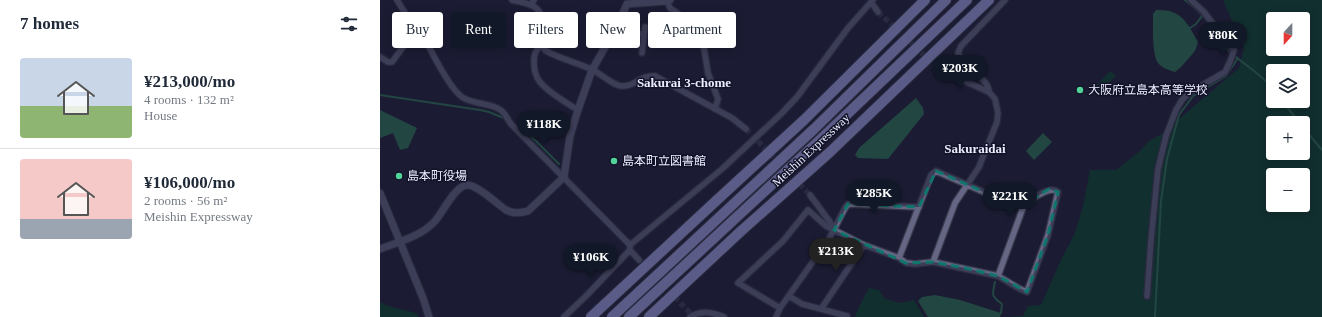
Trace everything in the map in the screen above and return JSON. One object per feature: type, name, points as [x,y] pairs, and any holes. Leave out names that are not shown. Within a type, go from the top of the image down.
[{"type":"highway","points":[[591,317],[804,120],[925,0]]},
{"type":"highway","name":"Meishin Expressway","points":[[612,317],[814,129],[946,0]]},
{"type":"highway","name":"Meishin Expressway","points":[[629,317],[822,138],[967,0]]},
{"type":"highway","name":"Meishin Expressway","points":[[649,317],[740,232],[830,152],[988,0]]},
{"type":"street","points":[[397,0],[404,12]]},
{"type":"street","points":[[512,0],[533,3],[539,12]]},
{"type":"street","points":[[989,92],[989,88],[983,79],[960,59],[958,53],[961,46],[1005,0]]},
{"type":"street","points":[[1147,296],[1158,169],[1166,136],[1176,110],[1182,100],[1189,93],[1225,72],[1234,50],[1204,12],[1191,0]]},
{"type":"street","points":[[622,12],[625,2],[669,1],[670,8],[698,28],[702,36],[708,73],[718,99],[715,109]]},
{"type":"street","points":[[564,317],[587,295],[630,247],[722,169],[782,113],[797,97],[848,28],[872,1],[878,12]]},
{"type":"street","points":[[642,53],[645,27]]},
{"type":"street","points":[[380,57],[388,62],[392,62],[402,48]]},
{"type":"street","points":[[430,48],[454,89],[461,97],[496,107],[506,116],[509,122],[630,247],[639,260]]},
{"type":"street","points":[[538,48],[534,53],[535,74],[539,82],[578,110]]},
{"type":"street","points":[[543,48],[554,55],[592,70],[622,86],[628,85],[647,76],[655,76],[732,118],[746,129]]},
{"type":"street","points":[[380,249],[418,234],[432,224],[462,186],[471,185],[476,187],[511,213],[528,211],[564,178],[570,136],[578,110],[592,70],[605,48]]},
{"type":"street","points":[[933,262],[955,203],[966,184],[979,167],[997,122],[997,105],[995,99],[989,92],[940,70]]},
{"type":"street","points":[[900,258],[931,175],[936,172],[1009,203],[1024,205]]},
{"type":"street","points":[[780,308],[738,283],[782,241],[808,210],[826,226],[864,245],[900,258],[906,263],[915,264],[933,262],[998,276],[1027,292],[1048,235],[1058,192],[1056,190],[1050,189],[1024,205],[998,276]]},
{"type":"street","points":[[380,193],[423,298],[429,317]]},
{"type":"street","points":[[810,195],[830,222],[834,230]]},
{"type":"street","points":[[776,317],[780,308],[834,230],[848,204],[919,207]]},
{"type":"street","points":[[821,309],[864,245]]},
{"type":"street","points":[[789,296],[802,304],[848,316]]},
{"type":"street","points":[[690,317],[695,314],[705,312],[724,317]]},
{"type":"highlighted area","points":[[936,171],[1009,203],[1024,205],[1049,189],[1058,192],[1048,235],[1027,292],[998,276],[965,268],[933,262],[906,263],[845,236],[834,230],[848,204],[919,207]]},
{"type":"shaded area","points":[[1223,0],[1322,0],[1322,317],[1009,317],[1023,316],[1028,306],[1041,305],[1075,233],[1083,206],[1090,170],[1116,170],[1140,151],[1149,141],[1160,135],[1239,68],[1244,48]]},
{"type":"shaded area","points":[[1156,10],[1165,10],[1177,14],[1190,28],[1198,42],[1195,51],[1175,72],[1166,69],[1158,63],[1156,59],[1154,48],[1153,14]]},
{"type":"shaded area","points":[[1110,71],[1116,76],[1099,93],[1094,88]]},
{"type":"shaded area","points":[[916,98],[923,108],[924,114],[888,159],[858,158],[855,155],[859,148]]},
{"type":"shaded area","points":[[380,110],[417,128],[408,148],[400,150],[393,133],[380,138]]},
{"type":"shaded area","points":[[1043,133],[1052,142],[1034,160],[1026,151]]},
{"type":"shaded area","points":[[869,288],[879,290],[885,299],[900,303],[914,300],[924,317],[855,317]]},
{"type":"shaded area","points":[[935,295],[960,300],[1001,313],[1000,317],[928,317],[918,301],[922,297]]},
{"type":"shaded area","points":[[380,302],[418,314],[418,317],[380,317]]},
{"type":"waterway","points":[[1185,0],[1205,18],[1231,53],[1266,81]]},
{"type":"waterway","points":[[1190,28],[1196,24],[1202,16]]},
{"type":"waterway","points":[[1155,317],[1161,201],[1167,159],[1179,115],[1193,96],[1226,76],[1238,58]]},
{"type":"waterway","points":[[380,95],[480,110],[506,119]]},
{"type":"waterway","points":[[1288,108],[1294,116]]},
{"type":"waterway","points":[[514,124],[536,141],[559,164]]},
{"type":"waterway","points":[[1310,135],[1322,150]]},
{"type":"waterway","points":[[995,282],[993,295],[1002,304],[1001,313]]},
{"type":"tunnel","points":[[878,12],[940,70]]},
{"type":"tunnel","points":[[746,129],[810,195]]},
{"type":"tunnel","points":[[639,260],[694,317]]},
{"type":"place","name":"大阪府立島本高等学校","points":[[1080,90]]},
{"type":"place","name":"島本町立図書館","points":[[614,161]]},
{"type":"place","name":"島本町役場","points":[[399,176]]},
{"type":"district","name":"Sakurai 3-chome","points":[[684,82]]},
{"type":"district","name":"Sakuraidai","points":[[975,148]]}]
